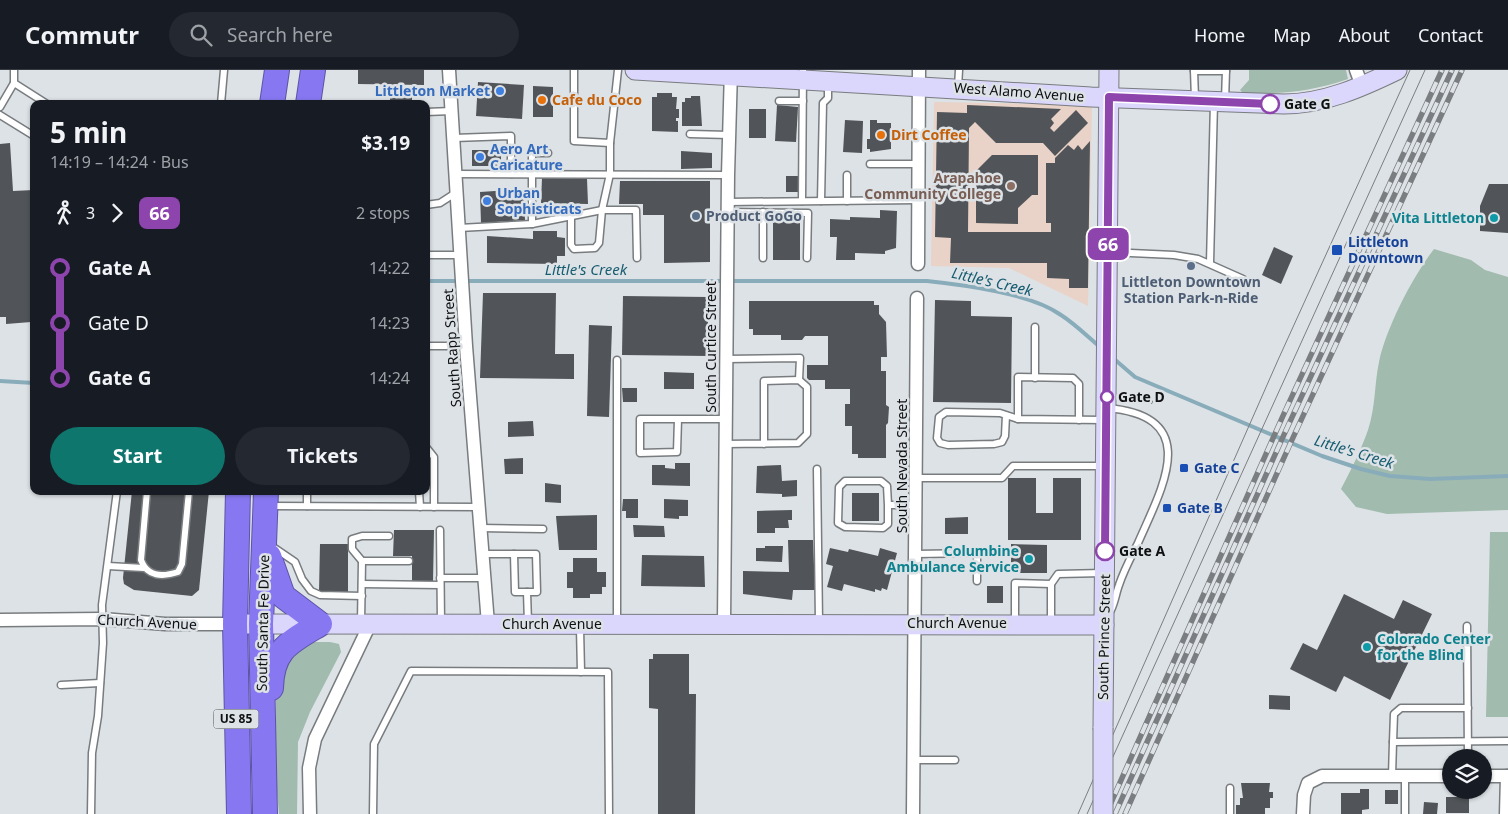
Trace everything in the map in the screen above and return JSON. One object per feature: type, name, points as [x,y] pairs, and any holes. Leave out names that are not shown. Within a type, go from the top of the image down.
[{"type":"highway","points":[[309,100],[313,70]]},
{"type":"highway","points":[[272,100],[276,71]]},
{"type":"highway","name":"South Santa Fe Drive","points":[[238,495],[235,624],[239,814]]},
{"type":"highway","name":"South Santa Fe Drive","points":[[265,814],[261,624],[266,498]]},
{"type":"highway","points":[[264,540],[276,581],[284,596],[320,624],[283,647],[273,668],[271,686],[275,814]]},
{"type":"street","name":"South Rapp Street","points":[[449,70],[458,191],[466,346],[488,624]]},
{"type":"street","name":"West Alamo Avenue","points":[[634,70],[803,75],[829,81],[854,79],[959,79],[1109,97],[1219,102],[1305,103],[1338,96],[1359,78],[1396,71]]},
{"type":"street","name":"South Prince Street","points":[[1103,814],[1109,70]]},
{"type":"street","name":"South Curtice Street","points":[[724,623],[728,175],[731,73]]},
{"type":"street","points":[[918,264],[919,78]]},
{"type":"street","name":"South Nevada Street","points":[[913,814],[918,298]]},
{"type":"street","name":"Church Avenue","points":[[0,620],[102,619],[165,624],[916,623],[1104,625]]},
{"type":"street","points":[[310,814],[309,768],[316,739],[324,716],[366,624]]},
{"type":"street","points":[[1303,814],[1304,795],[1308,783],[1322,776],[1442,776]]},
{"type":"street","points":[[1492,776],[1507,776],[1506,814]]},
{"type":"lane","points":[[0,107],[14,83],[14,70]]},
{"type":"lane","points":[[221,100],[224,70]]},
{"type":"lane","points":[[574,70],[574,141],[610,143]]},
{"type":"lane","points":[[571,216],[570,245],[574,249],[595,248],[599,243],[602,210],[610,174],[610,143],[618,70]]},
{"type":"lane","points":[[1194,101],[1194,70],[1226,71],[1219,102],[1210,263]]},
{"type":"lane","points":[[802,201],[803,75]]},
{"type":"lane","points":[[821,201],[822,103],[828,98],[829,81]]},
{"type":"lane","points":[[14,83],[40,100]]},
{"type":"lane","points":[[779,101],[803,101]]},
{"type":"lane","points":[[430,112],[452,111]]},
{"type":"lane","points":[[0,115],[30,134]]},
{"type":"lane","points":[[690,134],[729,135]]},
{"type":"lane","points":[[454,138],[511,136],[511,174]]},
{"type":"lane","points":[[532,224],[532,153],[548,153]]},
{"type":"lane","points":[[870,164],[918,164]]},
{"type":"lane","points":[[456,174],[728,175]]},
{"type":"lane","points":[[847,175],[847,201]]},
{"type":"lane","points":[[430,204],[440,203],[458,191]]},
{"type":"lane","points":[[728,207],[802,201],[918,200]]},
{"type":"lane","points":[[728,207],[763,212],[808,213],[807,258]]},
{"type":"lane","points":[[459,228],[532,224],[602,210],[636,210],[637,258]]},
{"type":"lane","points":[[763,212],[763,258]]},
{"type":"lane","points":[[1108,252],[1174,255],[1198,259],[1243,279]]},
{"type":"lane","points":[[430,255],[461,255]]},
{"type":"lane","points":[[1035,327],[1035,378]]},
{"type":"lane","points":[[430,346],[466,346]]},
{"type":"lane","points":[[726,359],[800,358],[799,380]]},
{"type":"lane","points":[[617,360],[617,624]]},
{"type":"lane","points":[[1018,419],[1018,377],[1073,378],[1079,384],[1079,420]]},
{"type":"lane","points":[[726,444],[764,444],[798,443],[807,434],[807,387],[799,380],[764,381],[764,444]]},
{"type":"lane","points":[[1006,415],[1005,436],[1002,442],[994,444],[948,445],[940,443],[937,438],[939,417],[946,412],[1006,415],[1018,419],[1079,420],[1107,414],[1135,412],[1150,421],[1163,435],[1169,453],[1166,478],[1104,625]]},
{"type":"lane","points":[[678,419],[677,452],[640,453],[640,419],[678,419],[726,419]]},
{"type":"lane","points":[[430,452],[434,457],[434,507]]},
{"type":"lane","points":[[917,478],[1002,478],[1013,466],[1106,466]]},
{"type":"lane","points":[[816,469],[819,623]]},
{"type":"lane","points":[[844,481],[881,481],[887,486],[888,505],[888,524],[883,528],[845,527],[838,523],[839,487],[844,481]]},
{"type":"lane","points":[[91,814],[92,753],[98,716],[103,643],[102,605],[117,495]]},
{"type":"lane","points":[[147,495],[141,560],[144,568],[152,574],[168,575],[178,572],[182,564],[189,495]]},
{"type":"lane","points":[[306,495],[306,506]]},
{"type":"lane","points":[[419,495],[420,507]]},
{"type":"lane","points":[[266,498],[306,506],[479,507]]},
{"type":"lane","points":[[888,505],[916,505]]},
{"type":"lane","points":[[480,528],[543,529]]},
{"type":"lane","points":[[440,530],[441,624]]},
{"type":"lane","points":[[366,624],[362,596],[362,561],[352,549],[352,539],[362,536],[389,536]]},
{"type":"lane","points":[[264,540],[295,562],[302,579],[311,591],[320,595],[362,596]]},
{"type":"lane","points":[[916,554],[977,553],[977,581]]},
{"type":"lane","points":[[482,554],[514,554],[536,554],[537,592],[514,592],[514,554]]},
{"type":"lane","points":[[362,561],[409,561]]},
{"type":"lane","points":[[108,566],[144,568]]},
{"type":"lane","points":[[1051,624],[1051,584],[1058,574],[1104,573]]},
{"type":"lane","points":[[362,584],[484,578]]},
{"type":"lane","points":[[1015,624],[1015,583],[1051,584]]},
{"type":"lane","points":[[527,592],[528,624]]},
{"type":"lane","points":[[580,624],[581,672]]},
{"type":"lane","points":[[1467,626],[1468,749]]},
{"type":"lane","points":[[373,814],[374,744],[411,671],[608,672],[609,814]]},
{"type":"lane","points":[[61,685],[100,683]]},
{"type":"lane","points":[[1392,776],[1394,714],[1401,708],[1468,708]]},
{"type":"lane","points":[[1393,742],[1508,741]]},
{"type":"lane","points":[[914,760],[955,760]]},
{"type":"lane","points":[[1405,814],[1406,776]]},
{"type":"lane","points":[[1230,788],[1230,814]]},
{"type":"shaded area","name":"Arapahoe Community College","points":[[934,102],[1092,105],[1088,306],[1009,268],[931,266]]},
{"type":"green space","points":[[1249,70],[1346,70],[1348,79],[1321,87],[1296,91],[1243,93],[1240,90],[1249,80]]},
{"type":"green space","points":[[1434,249],[1471,260],[1485,270],[1508,277],[1508,510],[1387,514],[1356,507],[1341,489],[1356,460],[1368,430],[1379,362],[1394,318],[1409,288]]},
{"type":"green space","points":[[1490,532],[1508,532],[1508,717],[1486,717]]},
{"type":"green space","points":[[304,642],[339,644],[341,652],[310,712],[298,742],[297,814],[279,814],[275,771],[276,669]]},
{"type":"building","points":[[358,70],[424,70],[424,85],[358,84]]},
{"type":"building","points":[[478,82],[524,85],[522,119],[476,116]]},
{"type":"building","points":[[533,86],[553,87],[553,117],[533,117]]},
{"type":"building","points":[[390,91],[399,91],[400,95],[412,95],[412,100],[390,100]]},
{"type":"building","points":[[657,93],[672,93],[672,97],[677,97],[676,109],[679,109],[679,118],[676,118],[676,121],[678,121],[678,132],[652,131],[652,97],[657,97]]},
{"type":"building","points":[[691,96],[700,96],[702,126],[682,126],[682,102],[685,102],[685,98],[691,98]]},
{"type":"building","points":[[777,105],[798,107],[796,142],[775,141]]},
{"type":"building","points":[[967,105],[1061,109],[1051,119],[1054,123],[1050,128],[1054,132],[1076,110],[1088,123],[1055,156],[1043,143],[996,143],[975,122],[969,128],[968,232],[1051,232],[1051,223],[1046,223],[1046,163],[1055,163],[1055,158],[1068,145],[1074,150],[1078,145],[1082,150],[1090,141],[1088,288],[1069,288],[1069,279],[1047,278],[1047,263],[950,263],[951,238],[935,237],[937,112],[967,113]]},
{"type":"building","points":[[749,109],[766,109],[766,138],[749,138]]},
{"type":"building","points":[[845,120],[863,121],[862,153],[843,152]]},
{"type":"building","points":[[870,120],[877,120],[877,123],[891,123],[891,149],[870,152],[870,149],[867,149],[867,139],[870,139]]},
{"type":"building","points":[[10,143],[13,191],[30,190],[30,322],[6,324],[6,317],[0,317],[0,144]]},
{"type":"building","points":[[472,150],[501,150],[501,166],[472,166]]},
{"type":"building","points":[[681,151],[712,153],[712,168],[681,169]]},
{"type":"building","points":[[992,155],[1038,155],[1038,195],[1032,195],[1018,208],[1018,224],[976,223],[976,171]]},
{"type":"building","points":[[786,176],[799,176],[799,192],[786,192]]},
{"type":"building","points":[[542,178],[587,179],[588,204],[541,203]]},
{"type":"building","points":[[620,181],[710,181],[710,262],[664,263],[664,215],[643,215],[643,204],[619,204]]},
{"type":"building","name":"Vita Littleton","points":[[1489,184],[1508,184],[1508,233],[1480,231],[1480,206]]},
{"type":"building","points":[[523,189],[525,220],[481,223],[480,192]]},
{"type":"building","points":[[880,210],[897,211],[896,248],[885,251],[885,254],[855,253],[855,260],[836,260],[837,237],[830,237],[830,219],[850,220],[850,217],[880,218]]},
{"type":"building","points":[[773,221],[800,221],[800,260],[773,260]]},
{"type":"building","points":[[533,231],[557,231],[557,237],[565,238],[565,256],[557,256],[557,264],[487,263],[487,236],[533,239]]},
{"type":"building","points":[[1274,247],[1293,256],[1281,284],[1262,275]]},
{"type":"building","points":[[483,293],[556,293],[555,354],[574,354],[574,379],[480,378]]},
{"type":"building","points":[[623,296],[708,297],[708,356],[622,355]]},
{"type":"building","points":[[935,300],[971,301],[971,316],[1012,317],[1011,403],[933,402]]},
{"type":"building","points":[[749,301],[874,301],[874,305],[879,305],[879,314],[886,322],[887,357],[881,357],[881,371],[886,371],[886,405],[889,407],[888,423],[886,425],[886,458],[858,458],[858,454],[852,454],[852,426],[845,426],[845,404],[850,404],[850,389],[825,389],[825,380],[809,380],[807,378],[807,365],[828,365],[828,336],[805,336],[802,340],[781,340],[781,335],[753,335],[753,329],[749,329]]},
{"type":"building","points":[[589,325],[612,326],[609,417],[587,416]]},
{"type":"building","points":[[664,372],[694,373],[694,389],[664,389]]},
{"type":"building","points":[[622,388],[637,388],[637,402],[623,402]]},
{"type":"building","points":[[1142,396],[1153,401],[1152,404],[1140,400]]},
{"type":"building","points":[[533,421],[534,436],[508,437],[508,422]]},
{"type":"building","points":[[523,458],[523,474],[505,474],[504,459]]},
{"type":"building","points":[[675,463],[690,463],[690,486],[652,485],[652,465],[665,465],[665,468],[675,469]]},
{"type":"building","points":[[781,465],[782,481],[797,480],[797,496],[782,497],[782,494],[756,493],[757,466]]},
{"type":"building","points":[[1008,478],[1036,478],[1036,513],[1053,513],[1053,478],[1081,478],[1081,540],[1008,540]]},
{"type":"building","points":[[545,483],[561,485],[561,503],[545,502]]},
{"type":"building","points":[[852,493],[879,493],[879,521],[852,521]]},
{"type":"building","points":[[132,495],[209,495],[199,590],[192,596],[134,590],[124,584],[123,578]]},
{"type":"building","points":[[623,499],[638,499],[638,518],[626,518],[626,511],[622,511]]},
{"type":"building","points":[[664,499],[688,500],[688,516],[679,516],[679,519],[664,518]]},
{"type":"building","points":[[792,510],[792,520],[788,520],[789,528],[775,528],[775,533],[757,533],[757,511]]},
{"type":"building","points":[[597,515],[597,550],[559,550],[556,516]]},
{"type":"building","points":[[968,517],[968,534],[945,534],[945,518]]},
{"type":"building","points":[[633,525],[664,526],[665,537],[634,537]]},
{"type":"building","points":[[394,530],[434,530],[433,582],[412,582],[412,556],[393,556]]},
{"type":"building","points":[[788,540],[813,540],[815,590],[793,590],[792,600],[743,594],[743,571],[789,572]]},
{"type":"building","points":[[320,544],[348,544],[348,592],[319,592]]},
{"type":"building","name":"Columbine Ambulance Service","points":[[1011,544],[1047,545],[1047,573],[1011,573]]},
{"type":"building","points":[[765,546],[783,546],[782,562],[756,561],[756,548],[765,548]]},
{"type":"building","points":[[830,548],[848,552],[849,549],[878,556],[880,548],[897,553],[887,590],[882,588],[881,591],[875,589],[875,592],[844,584],[842,591],[827,587],[833,566],[826,564]]},
{"type":"building","points":[[642,555],[704,556],[705,587],[641,586]]},
{"type":"building","points":[[573,558],[597,558],[597,572],[606,572],[606,587],[602,587],[602,594],[590,594],[590,598],[573,598],[573,588],[567,588],[567,572],[573,572]]},
{"type":"building","points":[[987,586],[1003,586],[1003,603],[987,603]]},
{"type":"building","name":"Colorado Center for the Blind","points":[[1344,594],[1394,619],[1403,600],[1432,614],[1390,700],[1344,676],[1336,692],[1290,669],[1303,643],[1317,650]]},
{"type":"building","points":[[653,654],[689,654],[689,694],[696,694],[695,814],[658,814],[658,709],[649,708],[649,659],[653,659]]},
{"type":"building","points":[[1269,695],[1290,696],[1290,710],[1269,709]]},
{"type":"building","points":[[1241,783],[1270,783],[1269,792],[1273,792],[1273,798],[1270,798],[1270,808],[1265,808],[1265,814],[1236,814],[1236,805],[1240,805],[1240,798],[1243,798]]},
{"type":"building","points":[[1360,789],[1369,789],[1369,809],[1362,810],[1362,814],[1341,814],[1341,793],[1360,793]]},
{"type":"building","points":[[1385,790],[1398,790],[1398,804],[1385,804]]},
{"type":"building","points":[[1446,799],[1469,799],[1469,813],[1446,813]]},
{"type":"building","points":[[1424,802],[1438,803],[1437,814],[1423,814]]},
{"type":"waterway","name":"Little's Creek","points":[[430,281],[927,281],[996,291],[1048,307],[1076,326],[1100,347]]},
{"type":"waterway","name":"Little's Creek","points":[[1113,358],[1135,377],[1322,456],[1361,469],[1390,476],[1430,479],[1508,476]]},
{"type":"waterway","name":"Little's Creek","points":[[0,381],[30,383]]},
{"type":"tram line","points":[[1078,814],[1278,360],[1410,70]]},
{"type":"tram line","points":[[1087,814],[1425,70]]},
{"type":"railway","points":[[1106,814],[1282,418],[1442,70]]},
{"type":"railway","points":[[1115,814],[1282,439],[1452,70]]},
{"type":"railway","points":[[1125,814],[1291,442],[1462,70]]},
{"type":"bus line","name":"66","points":[[1105,551],[1109,97],[1270,104]]},
{"type":"place","name":"Littleton Market","points":[[500,91]]},
{"type":"place","name":"Cafe du Coco","points":[[542,100]]},
{"type":"place","name":"Gate G","points":[[1270,104]]},
{"type":"place","name":"Dirt Coffee","points":[[881,135]]},
{"type":"place","name":"Aero Art Caricature","points":[[480,157]]},
{"type":"place","name":"Arapahoe Community College","points":[[1011,186]]},
{"type":"place","name":"Urban Sophisticats","points":[[487,201]]},
{"type":"place","name":"Product GoGo","points":[[696,216]]},
{"type":"place","name":"Vita Littleton","points":[[1494,218]]},
{"type":"place","name":"Littleton Downtown","points":[[1337,250]]},
{"type":"place","name":"Littleton Downtown Station Park-n-Ride","points":[[1191,266]]},
{"type":"place","name":"Gate D","points":[[1107,397]]},
{"type":"place","name":"Gate C","points":[[1184,468]]},
{"type":"place","name":"Gate B","points":[[1167,508]]},
{"type":"place","name":"Gate A","points":[[1105,551]]},
{"type":"place","name":"Columbine Ambulance Service","points":[[1029,559]]},
{"type":"place","name":"Colorado Center for the Blind","points":[[1367,647]]}]
